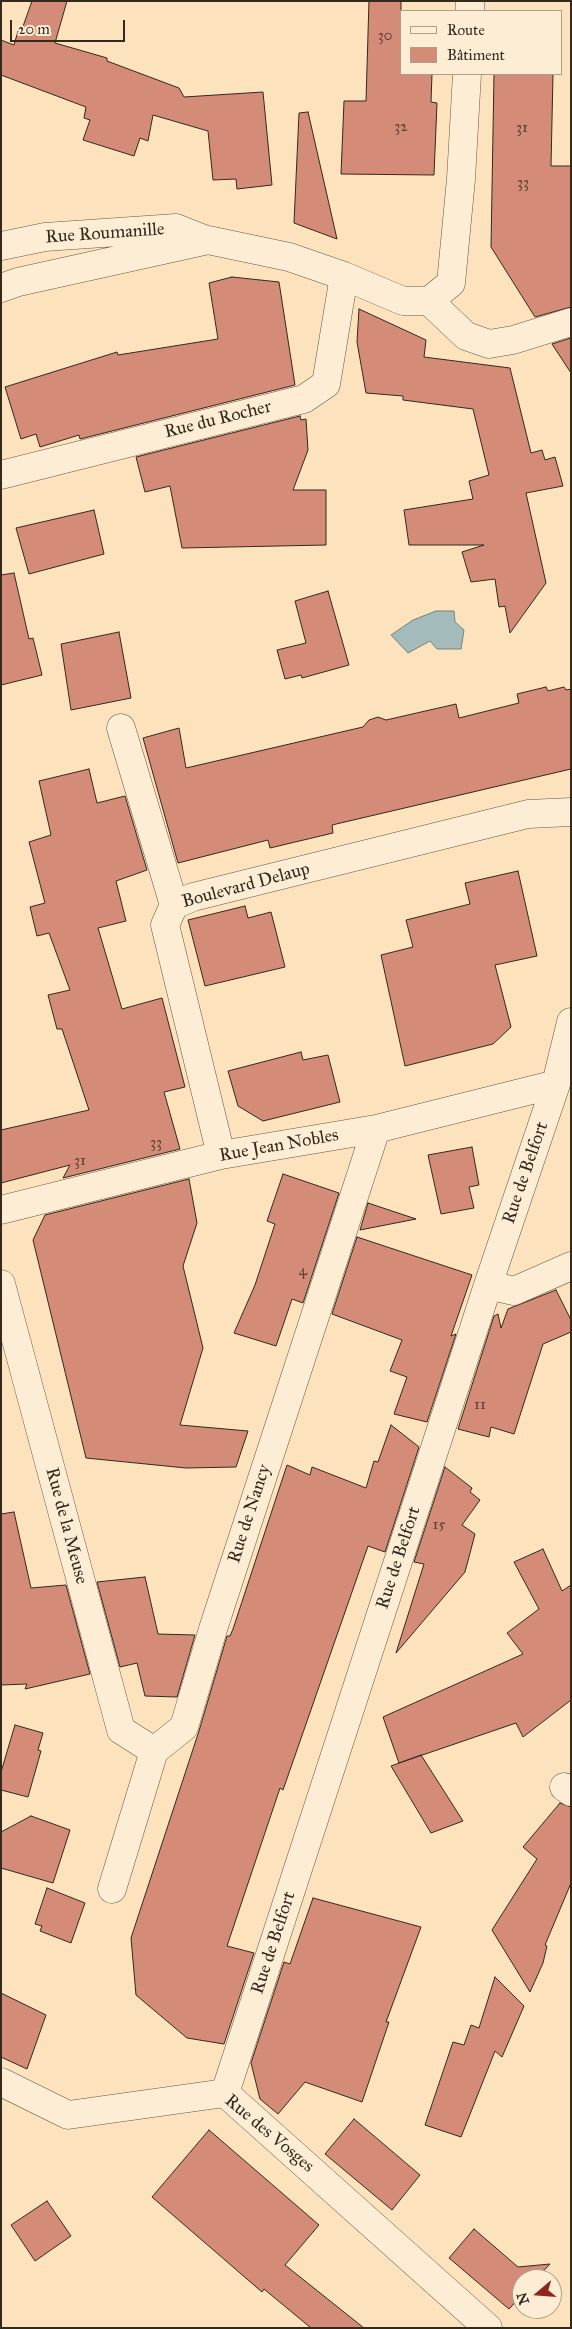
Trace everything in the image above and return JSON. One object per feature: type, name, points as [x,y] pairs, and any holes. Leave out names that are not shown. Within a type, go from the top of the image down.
[{"type":"street","points":[[467,75],[461,179],[451,283],[429,301],[466,336],[489,344],[513,340],[571,322]]},
{"type":"street","name":"Rue Roumanille","points":[[1,246],[45,237],[176,228],[208,240],[289,257],[344,276],[403,301],[429,301]]},
{"type":"street","points":[[1,288],[18,282],[208,240]]},
{"type":"street","name":"Rue du Rocher","points":[[1,475],[304,399],[326,384],[344,276]]},
{"type":"street","points":[[121,728],[174,906]]},
{"type":"street","name":"Boulevard Delaup","points":[[222,1155],[165,925],[174,906],[193,897],[528,814],[571,812]]},
{"type":"street","name":"Rue de Belfort","points":[[225,2093],[488,1285],[556,1084],[571,1022]]},
{"type":"street","name":"Rue Jean Nobles","points":[[1,1210],[222,1155],[376,1129],[556,1084]]},
{"type":"street","name":"Rue de Nancy","points":[[154,1751],[184,1726],[213,1629],[376,1129]]},
{"type":"street","points":[[488,1285],[514,1290],[571,1266]]},
{"type":"street","name":"Rue de la Meuse","points":[[1,1284],[121,1730],[154,1751]]},
{"type":"street","points":[[112,1889],[154,1751]]},
{"type":"street","name":"Rue des Vosges","points":[[1,2082],[68,2115],[225,2093],[488,2328]]},
{"type":"water","points":[[436,611],[454,611],[455,622],[464,630],[461,649],[437,649],[430,641],[408,653],[391,635],[413,620]]},
{"type":"building","points":[[32,1],[67,1],[55,43],[107,58],[107,61],[179,88],[184,97],[263,92],[272,185],[237,189],[236,179],[213,180],[208,131],[153,115],[148,141],[140,138],[134,156],[83,140],[90,120],[84,118],[86,107],[1,75],[1,40],[14,45],[18,31],[21,32]]},
{"type":"building","points":[[369,1],[401,1],[400,75],[432,75],[431,102],[437,103],[434,175],[341,174],[344,101],[366,101]]},
{"type":"building","points":[[494,75],[553,75],[551,166],[571,166],[571,307],[535,317],[491,247]]},
{"type":"building","points":[[308,112],[337,239],[294,223],[299,113]]},
{"type":"building","points":[[232,277],[279,282],[295,385],[80,439],[79,435],[40,447],[36,434],[21,439],[5,387],[117,352],[118,355],[218,339],[209,283]]},
{"type":"building","points":[[359,309],[426,340],[424,357],[510,368],[531,453],[542,450],[545,460],[555,457],[563,486],[526,493],[546,583],[510,633],[505,606],[499,607],[495,579],[471,582],[462,552],[484,545],[409,545],[404,510],[473,499],[469,481],[489,475],[473,409],[403,400],[403,396],[366,393],[357,342]]},
{"type":"building","points":[[571,338],[571,373],[552,344]]},
{"type":"building","points":[[300,416],[301,420],[306,419],[308,450],[293,490],[326,490],[326,545],[182,548],[170,486],[145,492],[136,457]]},
{"type":"building","points":[[94,510],[104,554],[29,574],[16,528]]},
{"type":"building","points":[[14,573],[29,639],[33,638],[42,675],[1,685],[1,575]]},
{"type":"building","points":[[328,591],[349,665],[302,678],[301,675],[285,679],[277,650],[306,643],[295,601]]},
{"type":"building","points":[[119,632],[131,698],[71,710],[61,644]]},
{"type":"building","points":[[546,687],[548,691],[564,687],[566,690],[571,689],[571,769],[332,825],[333,833],[270,848],[268,840],[178,863],[143,738],[179,728],[186,768],[363,727],[369,720],[378,717],[386,720],[456,704],[459,718],[519,703],[517,694]]},
{"type":"building","points":[[89,769],[97,803],[125,796],[147,870],[116,881],[126,921],[98,928],[122,1009],[162,998],[185,1087],[164,1092],[180,1149],[63,1178],[70,1165],[1,1183],[1,1130],[89,1110],[62,1029],[57,1029],[48,995],[70,990],[49,933],[37,936],[30,907],[45,903],[29,842],[51,835],[39,781]]},
{"type":"building","points":[[518,871],[537,956],[495,965],[511,1027],[493,1044],[405,1066],[381,955],[413,947],[406,920],[470,904],[465,883]]},
{"type":"building","points":[[245,906],[248,918],[271,912],[285,967],[205,986],[188,920]]},
{"type":"building","points":[[301,1052],[303,1060],[328,1055],[340,1102],[263,1121],[238,1106],[228,1071]]},
{"type":"building","points":[[472,1147],[479,1185],[469,1187],[474,1208],[441,1214],[428,1155]]},
{"type":"building","points":[[283,1174],[339,1193],[303,1303],[292,1299],[276,1346],[234,1333],[255,1285],[275,1224],[267,1221]]},
{"type":"building","points":[[189,1179],[197,1223],[183,1266],[203,1348],[180,1425],[248,1431],[236,1467],[186,1468],[86,1458],[33,1240],[45,1215]]},
{"type":"building","points":[[368,1203],[416,1219],[360,1230]]},
{"type":"building","points":[[357,1237],[472,1275],[451,1336],[456,1334],[427,1422],[394,1414],[407,1377],[390,1371],[402,1340],[332,1314]]},
{"type":"building","points":[[556,1290],[571,1320],[571,1332],[543,1344],[514,1434],[491,1427],[489,1437],[458,1429],[494,1316],[498,1314],[501,1328],[508,1309]]},
{"type":"building","points":[[391,1425],[419,1447],[385,1552],[368,1546],[283,1790],[280,1788],[227,1946],[254,1953],[224,2044],[187,2038],[136,1995],[131,1938],[199,1731],[227,1636],[230,1636],[233,1629],[287,1465],[310,1475],[312,1467],[366,1488],[374,1461],[378,1462]]},
{"type":"building","points":[[445,1467],[472,1488],[470,1492],[480,1500],[462,1525],[475,1534],[465,1572],[396,1653],[424,1564],[414,1562]]},
{"type":"building","points":[[14,1512],[31,1588],[66,1585],[90,1674],[25,1689],[27,1684],[1,1685],[1,1514]]},
{"type":"building","points":[[543,1549],[562,1591],[571,1585],[571,1700],[523,1737],[516,1723],[399,1763],[383,1717],[523,1654],[507,1633],[539,1609],[514,1562]]},
{"type":"building","points":[[145,1577],[158,1634],[195,1635],[177,1697],[145,1696],[137,1663],[120,1667],[97,1582]]},
{"type":"building","points":[[15,1725],[43,1733],[38,1750],[41,1751],[28,1797],[1,1790],[1,1772]]},
{"type":"building","points":[[421,1755],[463,1821],[431,1833],[391,1766]]},
{"type":"building","points":[[560,1803],[571,1807],[571,1883],[545,1945],[547,1946],[543,1963],[530,1992],[492,1930],[537,1859],[523,1847]]},
{"type":"building","points":[[31,1816],[70,1830],[53,1883],[1,1868],[1,1832]]},
{"type":"building","points":[[47,1888],[85,1903],[71,1943],[40,1931],[42,1926],[35,1924]]},
{"type":"building","points":[[313,1898],[421,1927],[386,2022],[389,2022],[362,2102],[305,2082],[278,2114],[260,2099],[251,2063],[284,1962],[290,1964]]},
{"type":"building","points":[[495,1977],[524,2006],[502,2057],[495,2051],[461,2137],[425,2125],[453,2042],[464,2045],[471,2025],[479,2028]]},
{"type":"building","points":[[1,1993],[46,2015],[27,2069],[1,2057]]},
{"type":"building","points":[[354,2119],[420,2175],[392,2210],[325,2154]]},
{"type":"building","points":[[209,2130],[319,2225],[285,2265],[364,2328],[311,2328],[264,2289],[262,2292],[152,2197]]},
{"type":"building","points":[[47,2201],[71,2236],[35,2261],[11,2225]]},
{"type":"building","points":[[474,2229],[518,2267],[550,2264],[545,2269],[512,2269],[512,2306],[509,2309],[449,2258]]}]
